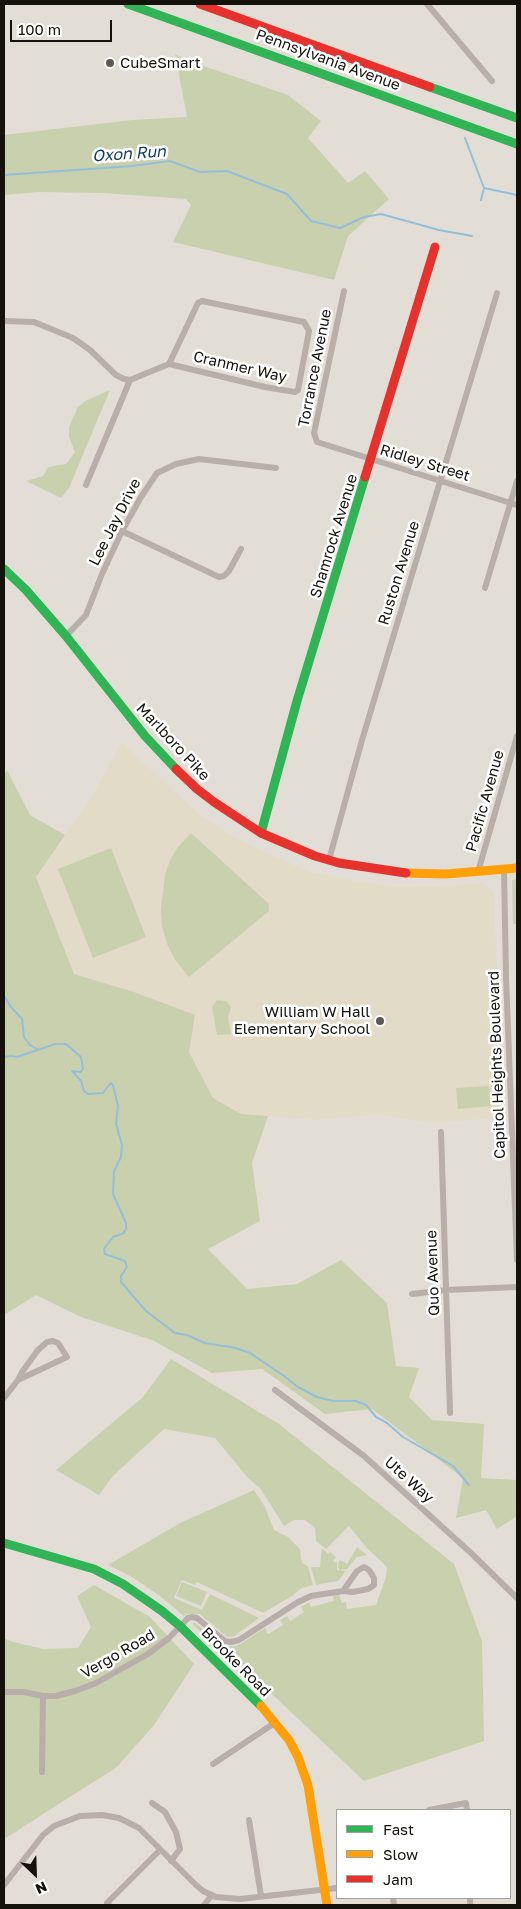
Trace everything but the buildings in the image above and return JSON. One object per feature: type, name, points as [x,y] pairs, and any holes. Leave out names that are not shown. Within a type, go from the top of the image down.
[{"type":"main road","name":"Pennsylvania Avenue","points":[[128,4],[517,144]]},
{"type":"main road","name":"Pennsylvania Avenue","points":[[200,4],[517,118]]},
{"type":"main road","name":"Shamrock Avenue","points":[[261,833],[297,701],[435,247]]},
{"type":"main road","name":"Marlboro Pike","points":[[4,569],[26,590],[66,636],[145,736],[180,774],[214,802],[261,833],[290,847],[329,860],[400,873],[478,872],[517,868]]},
{"type":"main road","name":"Brooke Road","points":[[4,1543],[94,1569],[130,1588],[180,1626],[276,1722],[294,1748],[304,1773],[327,1905]]},
{"type":"street","points":[[427,4],[492,81]]},
{"type":"street","name":"Torrance Avenue","points":[[324,445],[317,442],[314,433],[344,291]]},
{"type":"street","name":"Ruston Avenue","points":[[329,860],[362,740],[497,293]]},
{"type":"street","name":"Cranmer Way","points":[[203,301],[303,321],[309,331],[299,389],[295,392],[265,387],[170,364],[198,303],[203,301]]},
{"type":"street","points":[[4,321],[34,322],[67,335],[90,350],[116,375],[124,379],[130,380],[170,364]]},
{"type":"street","points":[[86,485],[130,380]]},
{"type":"street","name":"Ridley Street","points":[[324,445],[514,504]]},
{"type":"street","name":"Lee Jay Drive","points":[[66,636],[80,624],[88,611],[102,574],[122,531],[152,479],[160,471],[170,466],[199,459],[276,468]]},
{"type":"street","points":[[485,588],[514,504],[517,480]]},
{"type":"street","points":[[122,531],[219,577],[224,576],[229,571],[241,549]]},
{"type":"street","name":"Pacific Avenue","points":[[478,872],[517,736]]},
{"type":"street","name":"Capitol Heights Boulevard","points":[[504,869],[517,1260]]},
{"type":"street","points":[[508,1027],[517,1027]]},
{"type":"street","name":"Quo Avenue","points":[[441,1132],[450,1413]]},
{"type":"street","points":[[412,1294],[446,1290],[517,1287]]},
{"type":"street","points":[[4,1398],[38,1350],[47,1342],[53,1341],[58,1343],[67,1357],[18,1380]]},
{"type":"street","name":"Ute Way","points":[[275,1390],[364,1456],[471,1553],[517,1598]]},
{"type":"street","points":[[180,1626],[188,1618],[197,1618],[225,1641],[231,1642],[239,1640],[298,1602],[311,1596],[368,1589],[374,1585],[374,1578],[369,1570],[364,1567],[358,1571],[343,1591]]},
{"type":"street","name":"Vergo Road","points":[[4,1692],[24,1692],[43,1696],[56,1696],[76,1692],[96,1683],[159,1647],[180,1626]]},
{"type":"street","points":[[42,1772],[43,1696]]},
{"type":"street","points":[[213,1764],[276,1722]]},
{"type":"street","points":[[152,1803],[165,1812],[176,1832],[180,1849],[172,1861]]},
{"type":"street","points":[[442,1809],[467,1807]]},
{"type":"street","points":[[4,1885],[43,1835],[54,1826],[80,1816],[102,1815],[126,1821],[138,1828],[196,1885],[212,1896],[240,1902],[260,1896],[336,1888]]},
{"type":"street","points":[[248,1820],[260,1896]]},
{"type":"street","points":[[109,1905],[107,1904],[160,1850]]},
{"type":"street","points":[[204,1905],[212,1896]]},
{"type":"shaded area","points":[[122,743],[200,815],[239,840],[307,871],[394,887],[484,883],[494,892],[503,1105],[508,1117],[430,1123],[379,1114],[316,1120],[241,1114],[213,1098],[189,1052],[195,1015],[134,992],[74,974],[36,876],[91,798]]},
{"type":"green space","points":[[175,54],[186,60],[288,95],[321,121],[308,138],[348,183],[365,171],[389,199],[348,236],[334,280],[173,242],[191,205],[186,199],[103,193],[39,192],[4,195],[4,135],[132,120],[187,117]]},
{"type":"green space","points":[[110,390],[69,488],[61,498],[26,481],[43,476],[48,467],[66,464],[75,452],[69,437],[69,427],[78,407],[85,401]]},
{"type":"green space","points":[[7,770],[30,815],[65,835],[36,877],[74,974],[134,992],[195,1015],[189,1052],[213,1098],[241,1114],[268,1116],[252,1163],[260,1221],[208,1249],[247,1289],[297,1284],[341,1260],[387,1303],[396,1366],[419,1368],[409,1397],[432,1420],[484,1424],[481,1478],[517,1480],[517,1516],[497,1529],[486,1510],[456,1518],[463,1478],[372,1409],[325,1414],[262,1369],[212,1373],[152,1340],[81,1317],[36,1295],[4,1315],[4,775]]},
{"type":"green space","points":[[191,833],[269,904],[269,911],[189,977],[176,961],[167,944],[162,926],[161,909],[165,875],[171,858]]},
{"type":"green space","points":[[111,848],[146,937],[93,958],[58,869]]},
{"type":"green space","points":[[517,879],[517,924],[513,924],[512,880]]},
{"type":"green space","points":[[217,1000],[226,1001],[231,1007],[228,1018],[231,1034],[217,1035],[212,1007]]},
{"type":"green space","points":[[489,1086],[491,1106],[458,1109],[456,1088]]},
{"type":"green space","points":[[171,1359],[279,1424],[454,1564],[482,1641],[484,1741],[364,1781],[255,1678],[193,1625],[193,1622],[223,1647],[237,1646],[265,1628],[268,1634],[283,1625],[280,1620],[287,1616],[290,1621],[304,1612],[301,1607],[309,1602],[311,1607],[334,1601],[333,1596],[339,1595],[342,1603],[346,1602],[347,1609],[376,1605],[386,1577],[387,1567],[366,1547],[349,1526],[326,1549],[316,1541],[315,1528],[305,1520],[294,1520],[284,1526],[260,1488],[248,1478],[215,1438],[164,1429],[113,1476],[99,1495],[56,1470],[143,1397]]},
{"type":"green space","points":[[254,1490],[265,1507],[274,1530],[288,1537],[300,1549],[302,1563],[308,1566],[313,1585],[300,1589],[292,1596],[263,1613],[197,1582],[195,1585],[182,1580],[174,1598],[202,1610],[210,1594],[259,1618],[233,1637],[227,1637],[200,1614],[186,1614],[184,1616],[160,1596],[132,1577],[108,1565],[180,1523]]},
{"type":"green space","points":[[357,1547],[367,1555],[357,1557],[347,1569],[340,1570],[338,1563],[340,1560],[347,1564]]},
{"type":"green space","points":[[322,1548],[328,1554],[330,1552],[336,1557],[333,1561],[337,1563],[337,1570],[346,1571],[338,1581],[316,1585],[311,1567],[320,1567]]},
{"type":"green space","points":[[182,1582],[207,1592],[201,1606],[176,1596]]},
{"type":"green space","points":[[94,1585],[150,1617],[194,1664],[154,1725],[117,1767],[4,1839],[4,1638],[43,1649],[78,1648],[91,1627],[77,1596]]},
{"type":"waterway","name":"Oxon Run","points":[[465,138],[484,188],[517,195]]},
{"type":"waterway","name":"Oxon Run","points":[[4,175],[132,166],[170,161],[200,172],[227,171],[287,194],[311,221],[340,228],[364,217],[381,214],[439,230],[472,236]]},
{"type":"waterway","name":"Oxon Run","points":[[481,200],[484,188]]},
{"type":"waterway","points":[[5,997],[10,1006],[22,1019],[24,1037],[30,1045],[37,1049]]},
{"type":"waterway","points":[[4,1057],[17,1057],[55,1044],[66,1044],[81,1057],[83,1069],[81,1072],[72,1071],[81,1081],[84,1091],[88,1094],[103,1093],[111,1083],[113,1085],[118,1106],[116,1124],[122,1145],[121,1157],[114,1171],[113,1194],[126,1223],[126,1229],[124,1233],[113,1237],[104,1249],[105,1254],[125,1261],[127,1267],[121,1276],[121,1282],[146,1311],[175,1333],[187,1335],[205,1343],[236,1348],[250,1353],[298,1387],[317,1397],[333,1401],[356,1401],[366,1405],[376,1417],[387,1423],[403,1437],[453,1466],[469,1485]]},
{"type":"traffic: fast","points":[[128,4],[517,144]]},
{"type":"traffic: fast","points":[[430,87],[517,118]]},
{"type":"traffic: fast","points":[[261,833],[297,701],[365,477]]},
{"type":"traffic: fast","points":[[4,569],[26,590],[66,636],[145,736],[176,769]]},
{"type":"traffic: fast","points":[[4,1543],[94,1569],[123,1584],[180,1626],[261,1706]]},
{"type":"traffic: slow","points":[[406,873],[446,874],[517,868]]},
{"type":"traffic: slow","points":[[261,1706],[289,1740],[298,1757],[308,1785],[327,1905]]},
{"type":"traffic: jam","points":[[200,4],[430,87]]},
{"type":"traffic: jam","points":[[365,477],[435,247]]},
{"type":"traffic: jam","points":[[176,769],[214,802],[261,833],[315,856],[339,863],[406,873]]},
{"type":"place","name":"CubeSmart","points":[[110,63]]},
{"type":"place","name":"William W Hall Elementary School","points":[[380,1021]]}]
